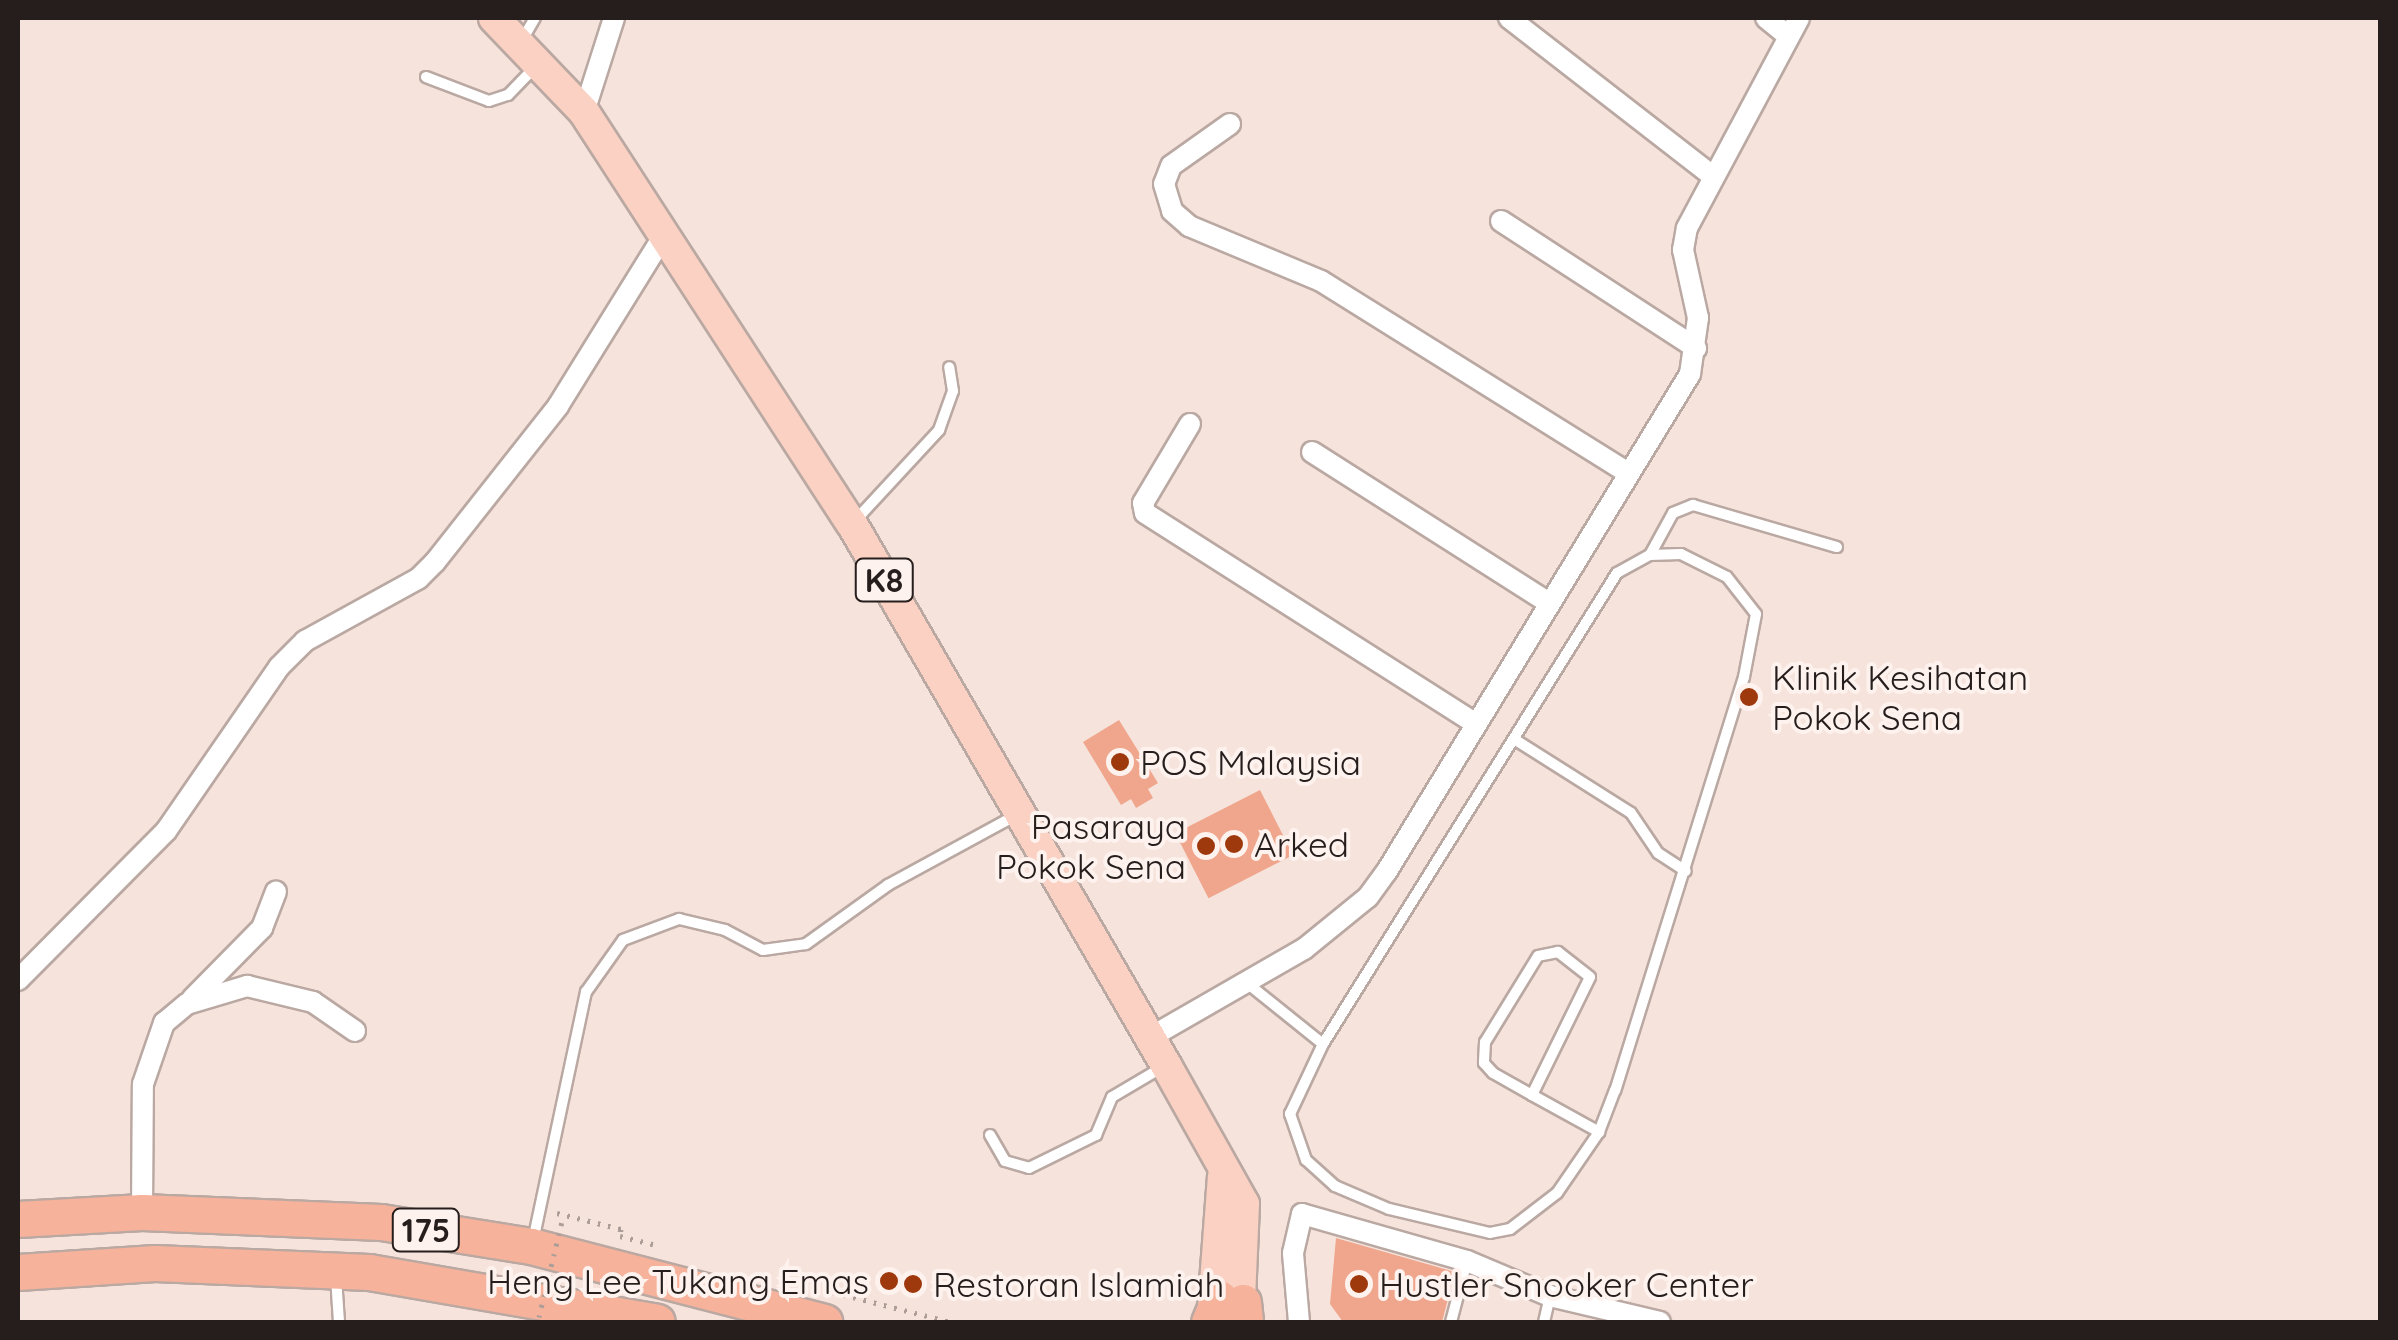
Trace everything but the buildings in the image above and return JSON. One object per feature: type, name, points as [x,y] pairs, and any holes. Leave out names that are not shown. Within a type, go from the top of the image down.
[{"type":"highway","name":"175","points":[[18,1220],[142,1212],[536,1231],[823,1306]]},
{"type":"highway","name":"175","points":[[18,1272],[155,1263],[335,1271],[522,1294],[657,1322]]},
{"type":"main road","name":"K8","points":[[494,18],[584,112],[852,524],[1166,1065],[1223,1176],[1244,1204],[1228,1315]]},
{"type":"street","points":[[584,112],[614,18]]},
{"type":"street","points":[[1509,18],[1710,174]]},
{"type":"street","points":[[1766,18],[1788,36]]},
{"type":"street","points":[[1149,1038],[1304,949],[1368,897],[1626,471],[1690,374],[1698,318],[1682,250],[1710,174],[1799,18]]},
{"type":"street","points":[[1230,124],[1171,166],[1164,184],[1172,211],[1190,226],[1321,281],[1626,471]]},
{"type":"street","points":[[1501,222],[1696,348]]},
{"type":"street","points":[[18,980],[166,831],[279,667],[304,641],[418,580],[435,562],[558,406],[664,235]]},
{"type":"street","points":[[1190,424],[1143,503],[1144,513],[1476,724]]},
{"type":"street","points":[[1312,452],[1549,603]]},
{"type":"street","points":[[142,1212],[143,1084],[164,1023],[262,928],[274,911],[276,892]]},
{"type":"street","points":[[187,1004],[248,986],[313,1002],[355,1031]]},
{"type":"street","points":[[1299,1322],[1293,1253],[1302,1214],[1467,1261],[1550,1296],[1660,1322]]},
{"type":"lane","points":[[426,77],[489,101],[508,95],[527,56],[535,18]]},
{"type":"lane","points":[[852,524],[939,430],[952,390],[950,367]]},
{"type":"lane","points":[[1650,554],[1703,561],[1727,576],[1756,614],[1686,871],[1599,1132],[1557,1193],[1510,1229],[1490,1233],[1389,1209],[1334,1186],[1306,1160],[1293,1134],[1295,1096],[1323,1044],[1616,574],[1650,554],[1674,514],[1692,505],[1837,547]]},
{"type":"lane","points":[[1514,740],[1631,813],[1658,854],[1686,871]]},
{"type":"lane","points":[[536,1231],[586,992],[622,940],[680,919],[763,950],[806,944],[888,884],[1018,814]]},
{"type":"lane","points":[[1532,1095],[1590,977],[1558,952],[1538,956],[1484,1042],[1484,1063],[1532,1095],[1599,1132]]},
{"type":"lane","points":[[1246,983],[1323,1044]]},
{"type":"lane","points":[[990,1135],[1006,1161],[1029,1168],[1096,1135],[1112,1097],[1166,1065]]},
{"type":"lane","points":[[1452,1322],[1467,1261]]},
{"type":"lane","points":[[335,1271],[339,1322]]},
{"type":"lane","points":[[1544,1322],[1550,1296]]},
{"type":"path","points":[[536,1231],[556,1219],[557,1212],[656,1245]]},
{"type":"path","points":[[538,1317],[562,1222]]},
{"type":"path","points":[[823,1306],[950,1322]]},
{"type":"place","name":"Klinik Kesihatan Pokok Sena","points":[[1749,697]]},
{"type":"place","name":"POS Malaysia","points":[[1120,762]]},
{"type":"place","name":"Arked","points":[[1234,844]]},
{"type":"place","name":"Pasaraya Pokok Sena","points":[[1206,846]]},
{"type":"place","name":"Heng Lee Tukang Emas","points":[[889,1281]]},
{"type":"place","name":"Restoran Islamiah","points":[[913,1284]]},
{"type":"place","name":"Hustler Snooker Center","points":[[1359,1284]]}]
